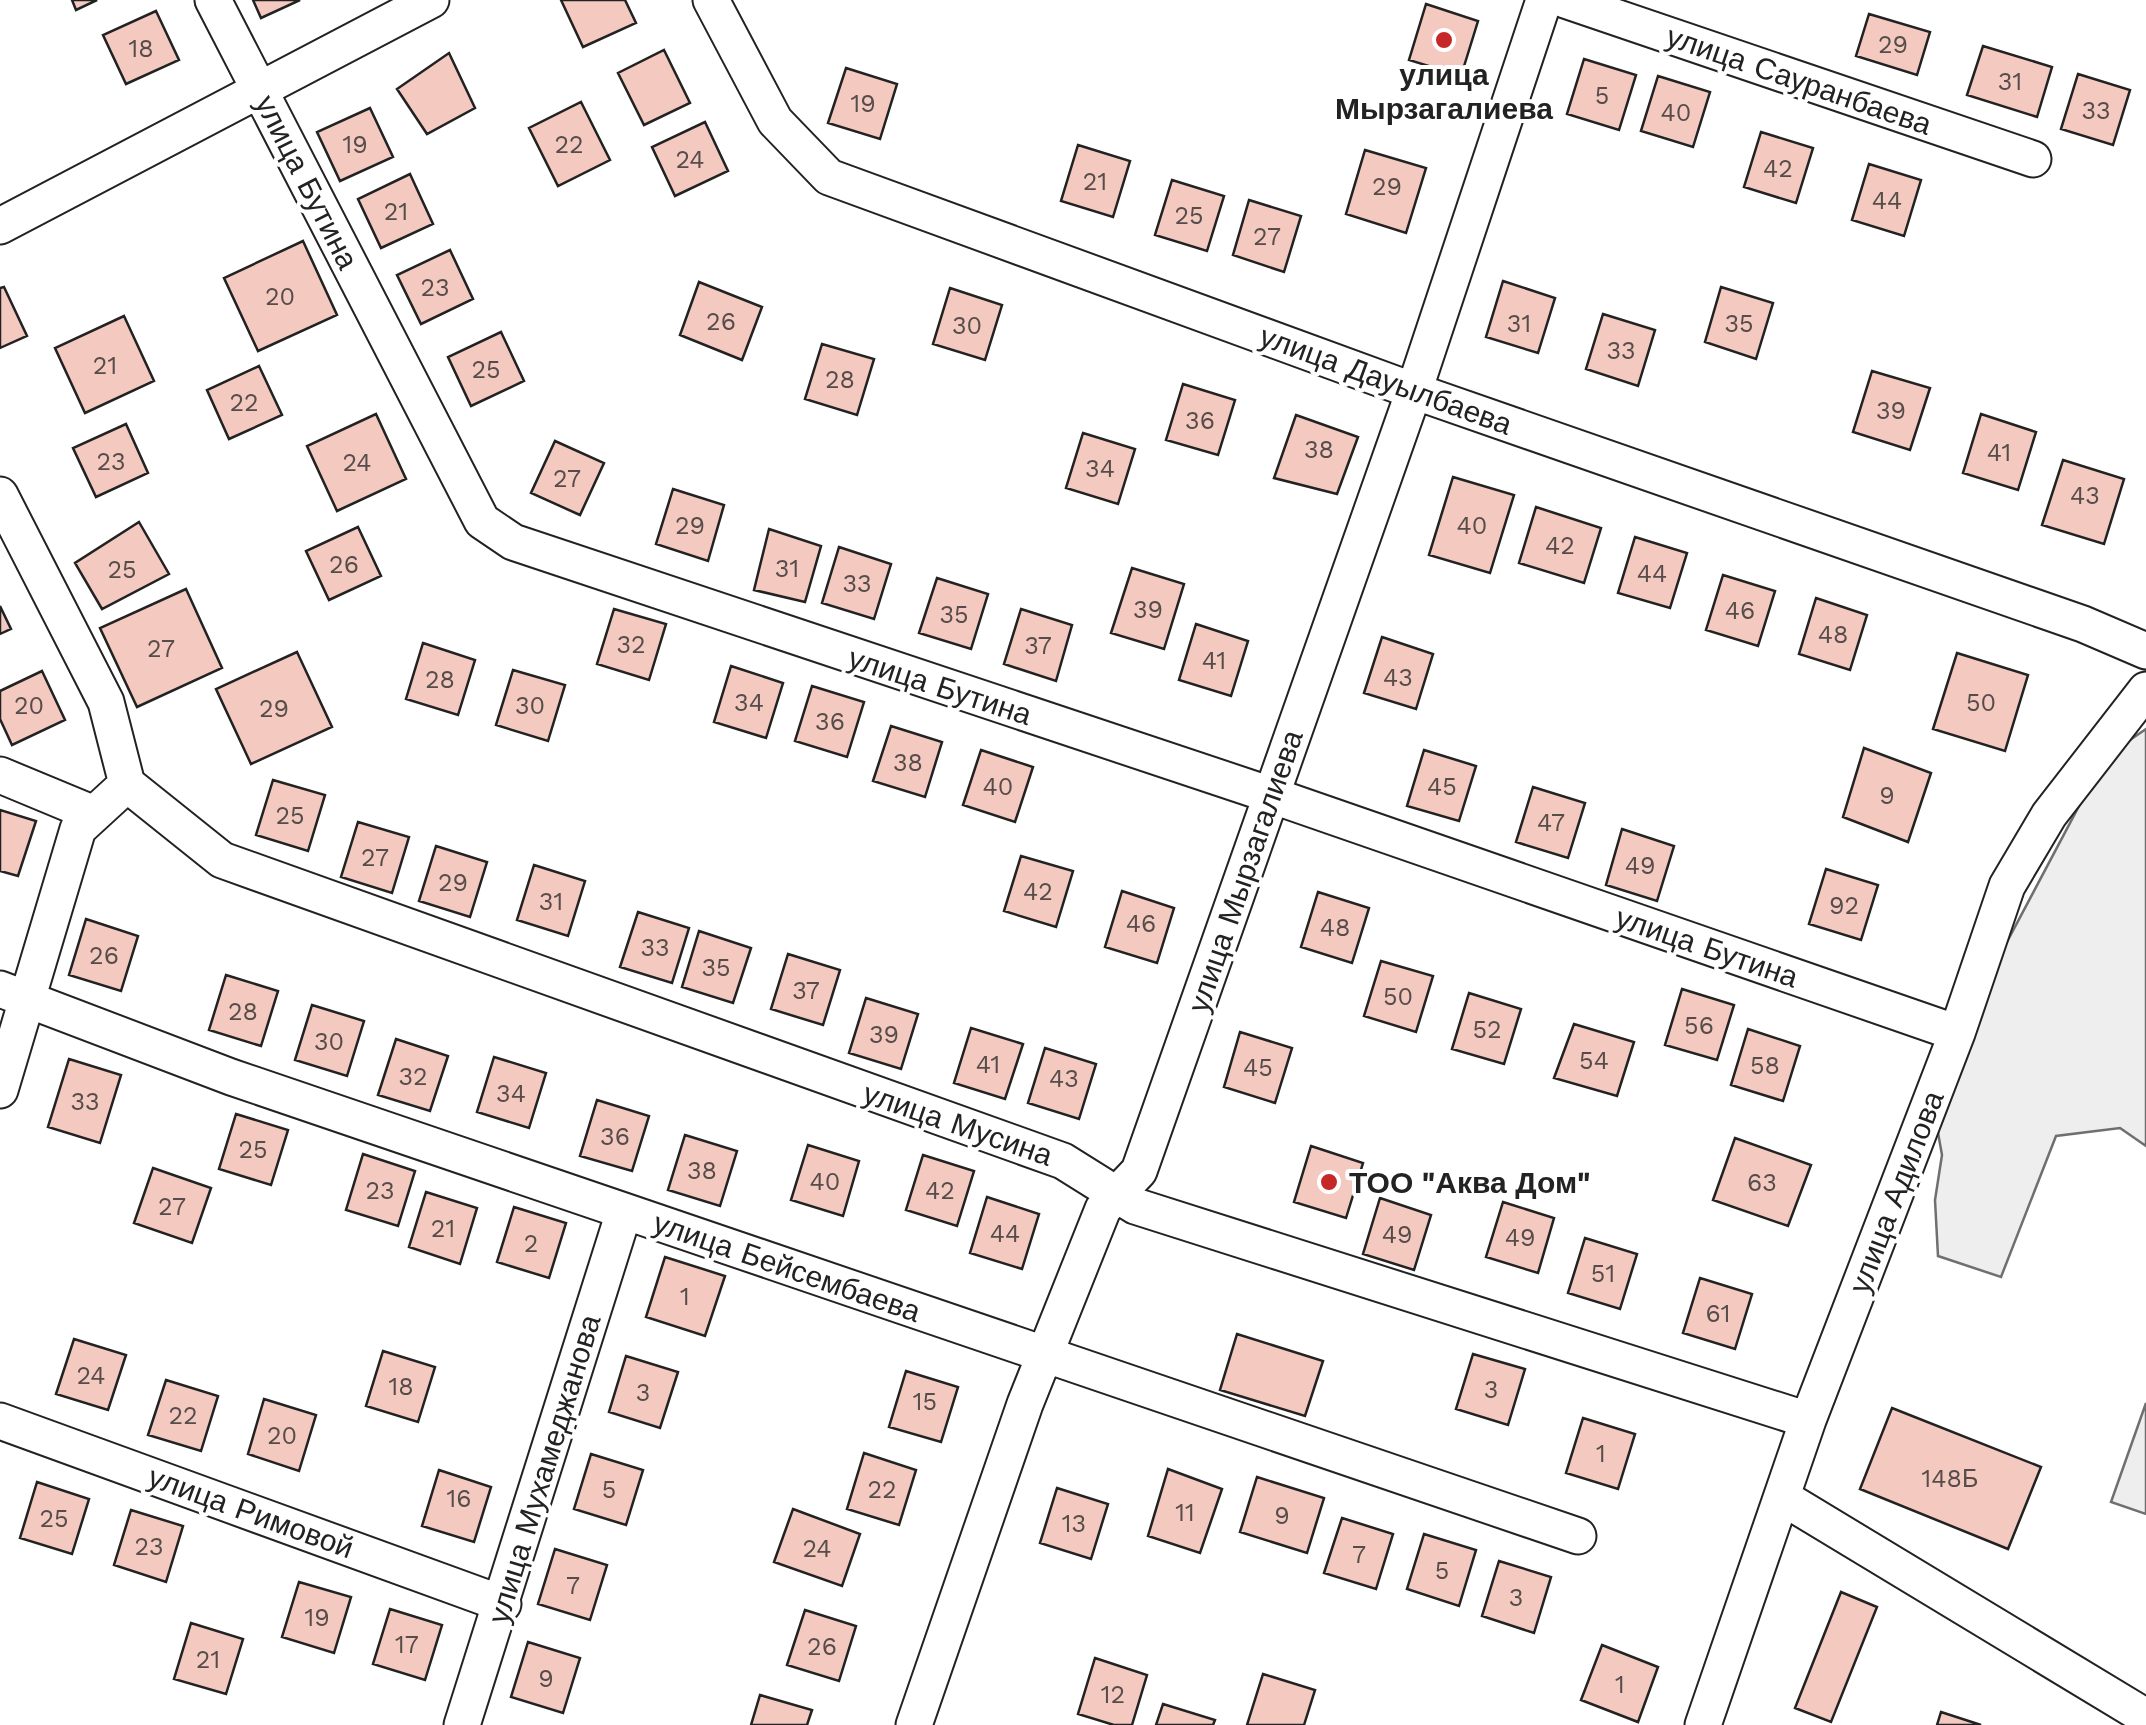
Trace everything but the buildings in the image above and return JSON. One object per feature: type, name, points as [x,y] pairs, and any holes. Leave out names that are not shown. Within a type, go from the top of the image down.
[{"type":"street","name":"улица Бутина","points":[[213,0],[482,521],[513,542],[1272,795],[1957,1032]]},
{"type":"street","points":[[0,226],[432,0]]},
{"type":"street","name":"улица Дауылбаева","points":[[711,0],[775,121],[829,176],[1414,391],[2083,624],[2146,651]]},
{"type":"street","name":"улица Мырзагалиева","points":[[914,1725],[1045,1355],[1103,1209],[1139,1171],[1414,391],[1544,0]]},
{"type":"street","name":"улица Сауранбаева","points":[[1565,0],[2033,160]]},
{"type":"street","points":[[0,496],[106,702],[127,784],[78,829],[15,995],[0,1090]]},
{"type":"street","name":"улица Адилова","points":[[1702,1725],[1808,1420],[1957,1032],[2007,886],[2049,815],[2146,690]]},
{"type":"street","points":[[0,775],[94,814]]},
{"type":"street","name":"улица Мусина","points":[[127,784],[222,860],[1064,1162],[1119,1192],[1135,1206],[1808,1420]]},
{"type":"street","name":"улица Бейсембаева","points":[[15,995],[231,1077],[1578,1536]]},
{"type":"street","name":"улица Мухамеджанова","points":[[462,1725],[624,1212]]},
{"type":"street","name":"улица Римовой","points":[[0,1421],[503,1604]]},
{"type":"street","points":[[1782,1497],[2146,1717]]},
{"type":"shaded area","points":[[2146,729],[2146,1146],[2120,1128],[2056,1136],[2001,1277],[1938,1256],[1935,1200],[1942,1155],[1937,1127],[1999,957],[2105,757]]},
{"type":"shaded area","points":[[2146,1403],[2146,1514],[2111,1502]]},
{"type":"place","name":"улица Мырзагалиева","points":[[1444,40]]},
{"type":"place","name":"ТОО \"Аква Дом\"","points":[[1329,1182]]}]
